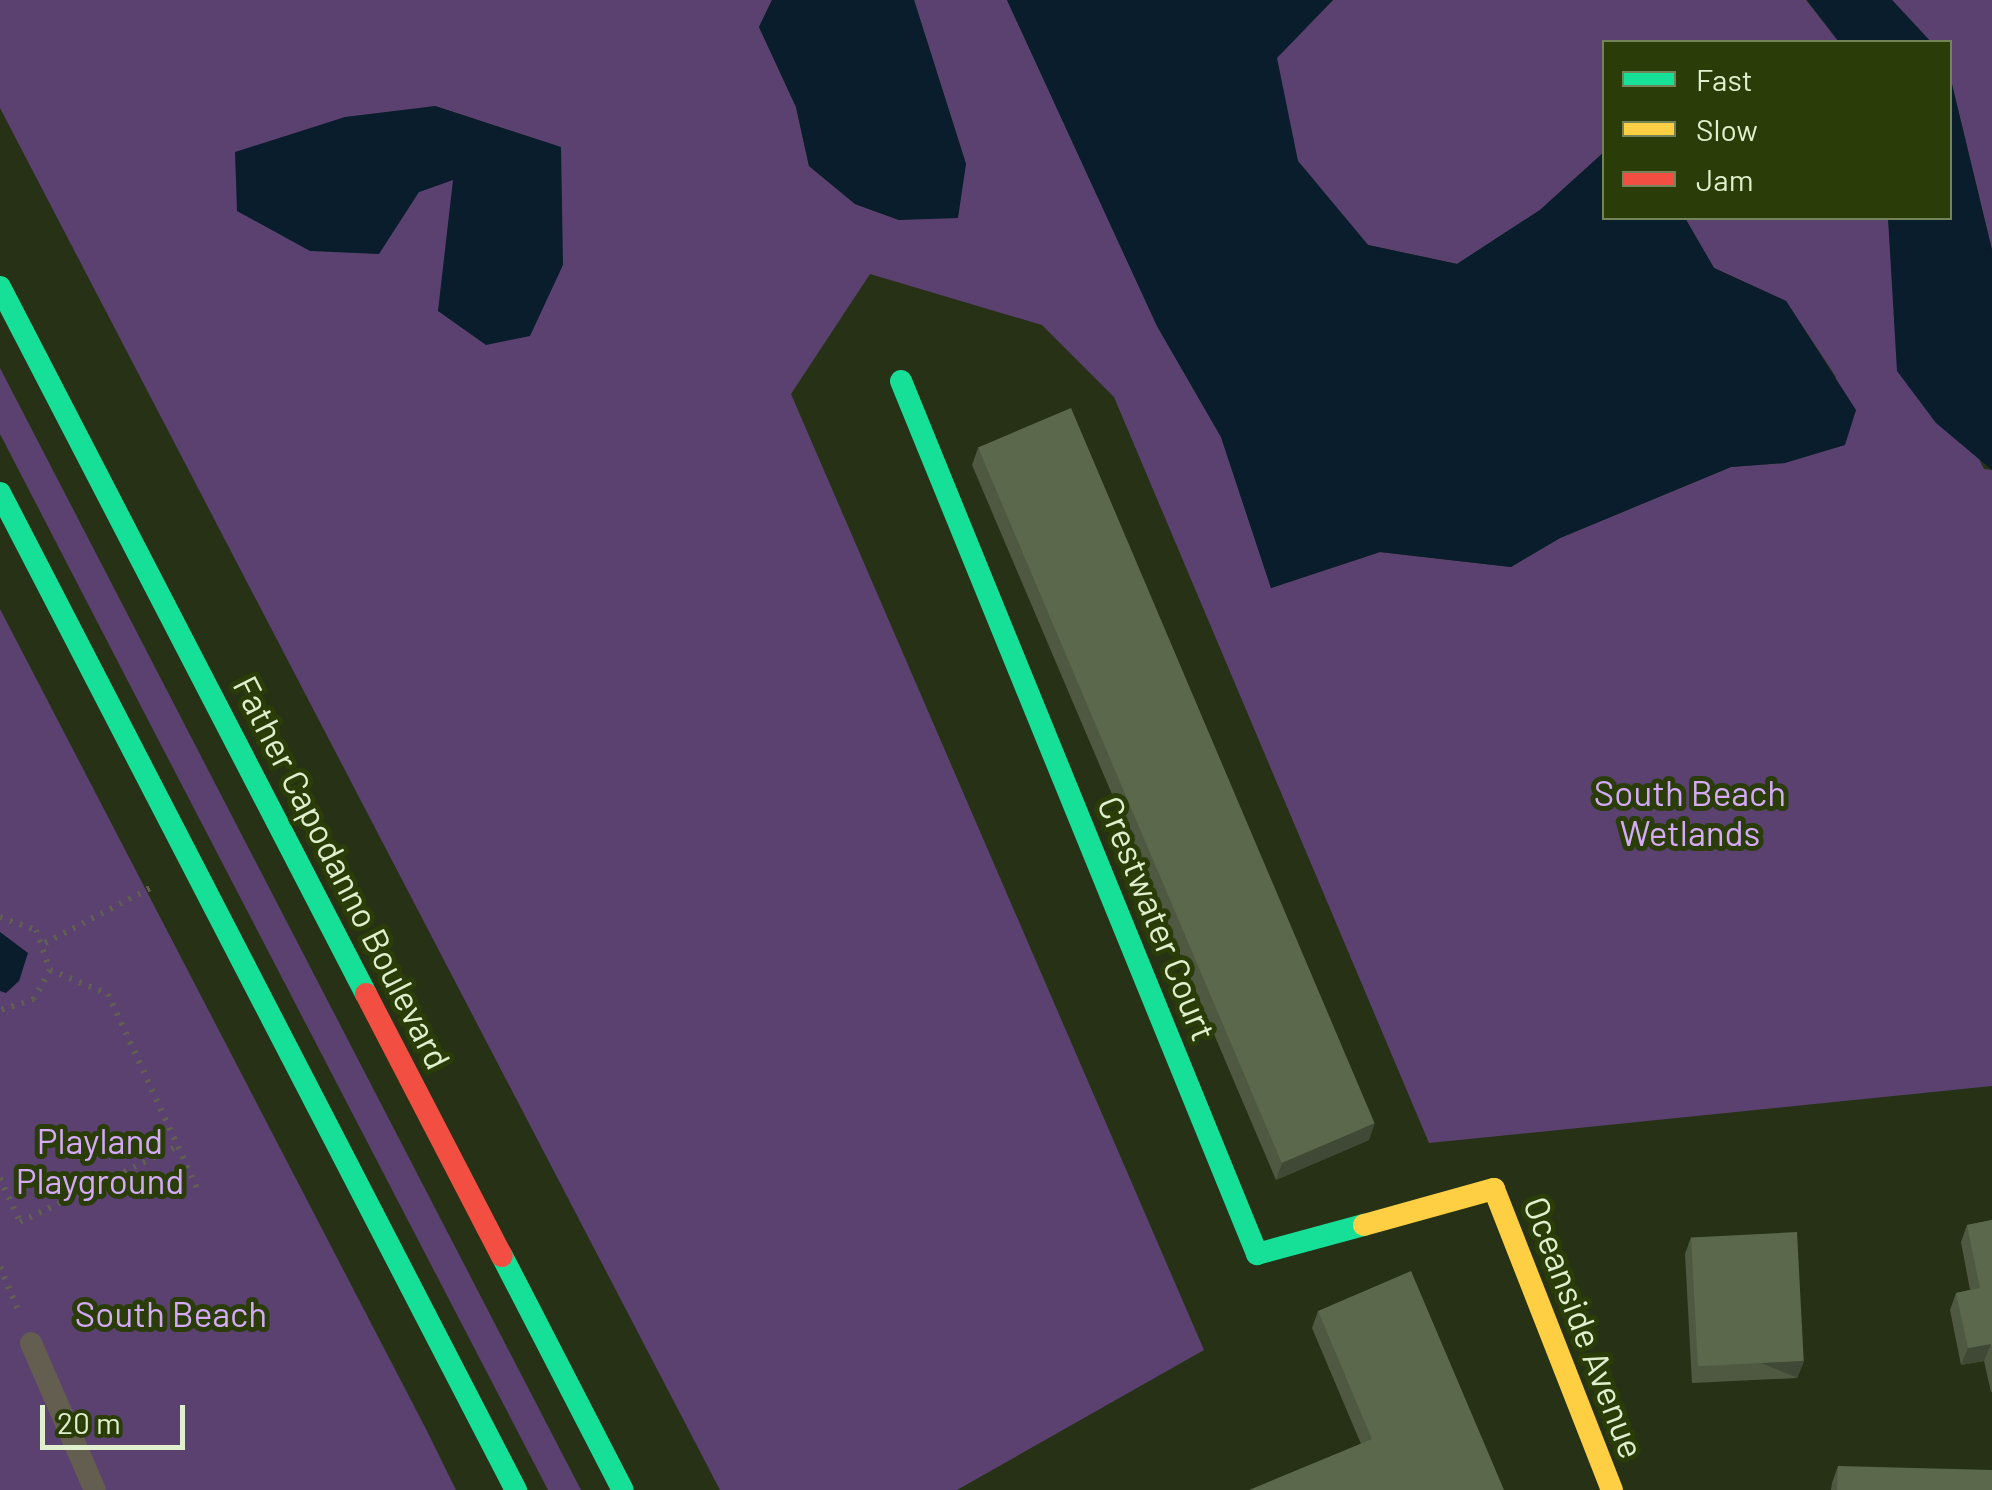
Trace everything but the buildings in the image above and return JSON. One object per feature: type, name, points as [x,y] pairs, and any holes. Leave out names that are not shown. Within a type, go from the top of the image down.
[{"type":"main road","name":"Father Capodanno Boulevard","points":[[0,287],[624,1490]]},
{"type":"main road","name":"Crestwater Court","points":[[901,381],[1257,1254],[1494,1189]]},
{"type":"main road","points":[[0,493],[516,1490]]},
{"type":"main road","name":"Oceanside Avenue","points":[[1494,1189],[1612,1490]]},
{"type":"lane","points":[[31,1343],[95,1490]]},
{"type":"path","points":[[45,942],[154,886]]},
{"type":"path","points":[[0,917],[24,921],[45,942],[50,970],[34,998],[0,1010]]},
{"type":"path","points":[[50,970],[108,994],[199,1193]]},
{"type":"path","points":[[0,1178],[20,1222],[178,1146]]},
{"type":"path","points":[[0,1267],[31,1343]]},
{"type":"green space","name":"South Beach Wetlands","points":[[0,0],[772,0],[759,27],[796,107],[809,166],[855,204],[899,220],[966,164],[914,0],[1007,0],[1157,326],[1221,437],[1271,588],[1380,552],[1511,567],[1560,538],[1731,467],[1785,463],[1836,377],[1786,301],[1714,268],[1686,220],[1888,220],[1895,289],[1984,469],[1992,470],[1992,1086],[1429,1143],[1114,397],[1042,325],[870,274],[791,394],[1204,1350],[957,1490],[720,1490],[0,108]],"holes":[[[435,106],[560,147],[439,311],[454,179],[419,192]]]},
{"type":"green space","points":[[1333,0],[1806,0],[1837,40],[1602,40],[1602,154],[1540,210],[1457,264],[1368,245],[1297,160],[1276,58]]},
{"type":"green space","points":[[1892,0],[1992,0],[1992,250],[1952,84],[1952,40],[1929,40]]},
{"type":"green space","points":[[0,368],[581,1490],[548,1490],[133,691],[0,434]]},
{"type":"green space","name":"South Beach","points":[[0,609],[426,1429],[456,1490],[0,1490]]},
{"type":"water","points":[[772,0],[914,0],[966,164],[958,218],[899,220],[855,204],[809,166],[796,107],[759,27]]},
{"type":"water","points":[[1007,0],[1333,0],[1277,58],[1298,161],[1368,245],[1457,264],[1540,210],[1602,154],[1602,220],[1686,220],[1714,268],[1786,301],[1856,410],[1845,445],[1785,463],[1731,467],[1560,538],[1511,567],[1380,552],[1271,588],[1221,437],[1157,326]]},
{"type":"water","points":[[1807,0],[1892,0],[1929,40],[1837,40]]},
{"type":"water","points":[[1952,84],[1992,250],[1992,470],[1936,423],[1897,371],[1888,220],[1952,220]]},
{"type":"water","points":[[435,106],[561,147],[563,265],[530,336],[486,345],[438,311],[453,180],[419,192],[379,254],[310,251],[237,211],[235,152],[345,117]]},
{"type":"water","points":[[0,932],[28,953],[19,981],[6,993],[0,991]]},
{"type":"traffic: fast","points":[[0,287],[366,994]]},
{"type":"traffic: fast","points":[[901,381],[1257,1254],[1364,1225]]},
{"type":"traffic: fast","points":[[0,493],[516,1490]]},
{"type":"traffic: fast","points":[[502,1256],[623,1490]]},
{"type":"traffic: slow","points":[[1364,1225],[1494,1189],[1612,1490]]},
{"type":"traffic: jam","points":[[366,994],[502,1256]]},
{"type":"park label","name":"Playland Playground","points":[[100,1160]]}]
